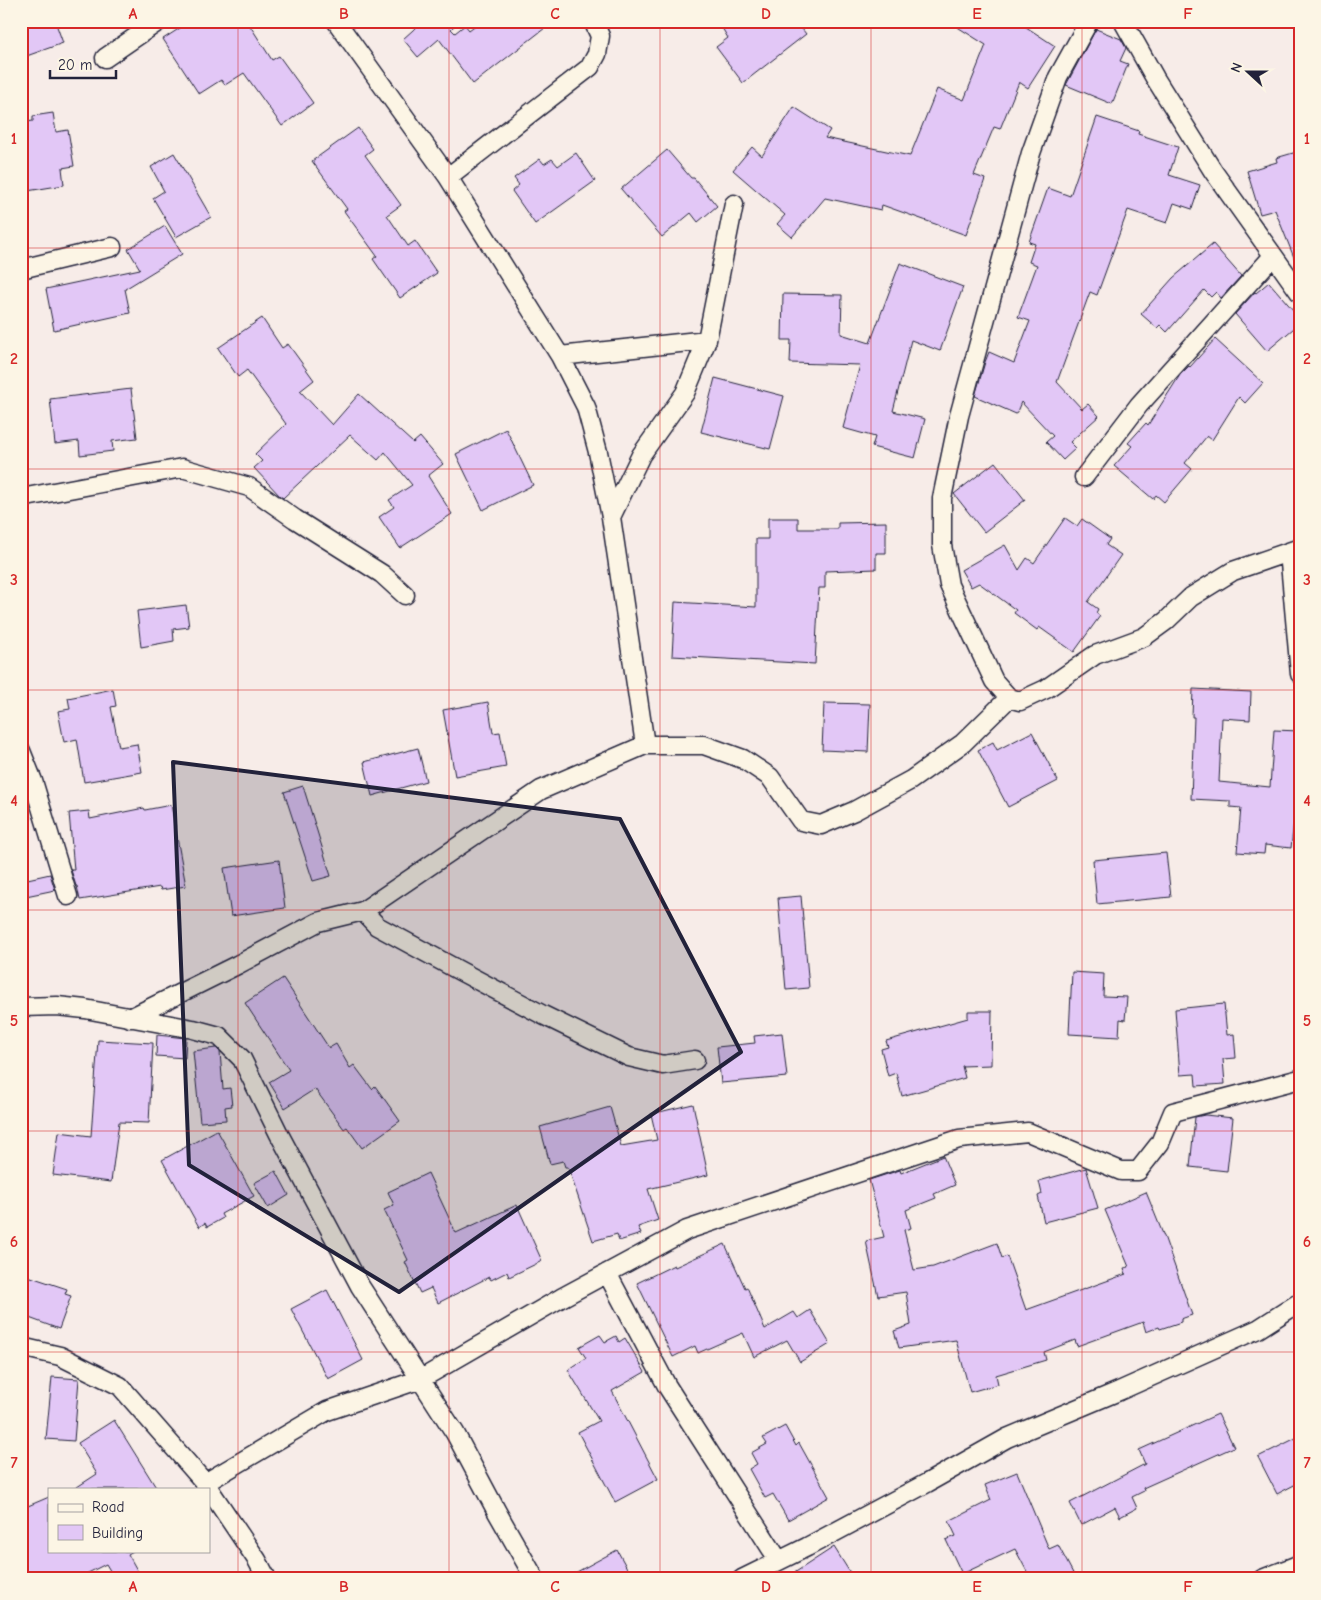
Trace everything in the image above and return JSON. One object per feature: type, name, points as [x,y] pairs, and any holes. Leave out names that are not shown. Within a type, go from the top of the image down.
[{"type":"street","points":[[105,58],[159,21]]},
{"type":"street","points":[[336,21],[448,177],[560,356],[586,407],[598,452],[611,517],[645,745]]},
{"type":"street","points":[[448,177],[590,67],[597,54],[600,36],[593,21]]},
{"type":"street","points":[[1089,21],[1058,77],[1031,153],[959,416],[942,498],[942,545],[949,585],[994,681],[1009,698],[1020,701],[1046,689],[1095,655],[1144,637],[1166,621],[1191,596],[1233,571],[1294,550],[1300,674]]},
{"type":"street","points":[[1123,21],[1155,78],[1213,171],[1300,293]]},
{"type":"street","points":[[611,517],[641,455],[686,393],[707,340],[734,204]]},
{"type":"street","points":[[21,269],[112,247]]},
{"type":"street","points":[[1084,477],[1139,405],[1273,256]]},
{"type":"street","points":[[560,356],[707,340]]},
{"type":"street","points":[[21,498],[182,468],[249,487],[295,519],[382,574],[405,595]]},
{"type":"street","points":[[130,1018],[238,965],[318,922],[362,912],[541,790],[645,745],[704,745],[743,759],[770,777],[801,820],[821,825],[854,811],[911,780],[963,743],[1009,698]]},
{"type":"street","points":[[21,751],[33,781],[68,896]]},
{"type":"street","points":[[362,912],[377,926],[435,958],[535,1011],[628,1057],[663,1065],[695,1060]]},
{"type":"street","points":[[21,1007],[57,1006],[85,1009],[193,1029],[219,1036],[242,1059],[279,1134],[360,1286],[455,1432],[535,1579]]},
{"type":"street","points":[[205,1483],[327,1411],[421,1379],[607,1273],[687,1230],[959,1139],[1028,1132],[1121,1171],[1138,1171],[1160,1143],[1173,1112],[1300,1079]]},
{"type":"street","points":[[607,1273],[667,1386],[779,1561]]},
{"type":"street","points":[[742,1579],[927,1484],[1008,1438],[1258,1329],[1300,1302]]},
{"type":"street","points":[[21,1347],[60,1356],[120,1386],[208,1488]]},
{"type":"street","points":[[210,1491],[267,1579]]},
{"type":"street","points":[[1262,1579],[1300,1564]]},
{"type":"highlighted area","points":[[173,762],[620,819],[741,1052],[399,1292],[189,1165]]},
{"type":"building","points":[[21,21],[55,21],[63,43],[21,58]]},
{"type":"building","points":[[191,21],[247,21],[272,60],[279,56],[313,103],[282,126],[244,73],[225,85],[221,80],[199,94],[163,39]]},
{"type":"building","points":[[423,21],[459,21],[451,29],[455,33],[465,25],[469,30],[481,21],[554,21],[473,84],[439,39],[418,57],[403,39]]},
{"type":"building","points":[[718,21],[796,21],[806,34],[743,83],[716,47],[728,38]]},
{"type":"building","points":[[948,21],[1017,21],[1055,46],[1028,88],[1019,82],[1000,129],[994,127],[974,175],[985,179],[966,235],[882,205],[881,210],[825,198],[792,237],[777,224],[785,215],[733,170],[752,147],[762,156],[794,107],[830,130],[825,138],[910,156],[937,89],[964,100],[986,45]]},
{"type":"building","points":[[1096,29],[1121,39],[1126,48],[1120,61],[1128,64],[1112,104],[1066,85]]},
{"type":"building","points":[[53,113],[56,132],[68,130],[74,166],[62,168],[64,185],[21,192],[21,123],[33,121],[33,116]]},
{"type":"building","points":[[1097,117],[1139,131],[1138,134],[1178,147],[1169,175],[1200,185],[1192,209],[1174,203],[1167,223],[1128,210],[1097,295],[1090,292],[1057,382],[1082,409],[1088,404],[1099,416],[1070,442],[1076,448],[1063,460],[1046,442],[1053,436],[1021,402],[1016,414],[975,396],[989,352],[1014,363],[1030,321],[1018,317],[1037,265],[1029,262],[1035,244],[1029,242],[1048,188],[1070,196]]},
{"type":"building","points":[[358,128],[373,149],[365,155],[401,205],[387,215],[408,246],[415,241],[437,273],[400,298],[373,259],[377,256],[344,211],[347,209],[312,161]]},
{"type":"building","points":[[667,150],[717,206],[698,222],[691,213],[662,237],[621,189]]},
{"type":"building","points":[[1300,151],[1299,270],[1275,210],[1260,214],[1247,171],[1277,162],[1276,158]]},
{"type":"building","points":[[174,153],[211,217],[176,237],[153,198],[164,191],[151,167]]},
{"type":"building","points":[[576,153],[595,181],[535,224],[512,191],[519,185],[514,178],[540,159],[544,164],[552,159],[558,166]]},
{"type":"building","points":[[165,226],[182,254],[125,289],[130,313],[54,330],[46,289],[140,269],[128,249]]},
{"type":"building","points":[[1213,244],[1241,276],[1221,298],[1216,292],[1211,297],[1204,290],[1167,332],[1160,325],[1157,328],[1141,314],[1173,278]]},
{"type":"building","points":[[900,263],[963,287],[940,351],[911,340],[893,411],[925,419],[915,458],[872,447],[875,437],[843,428],[860,365],[790,363],[791,340],[782,340],[783,294],[842,295],[841,334],[870,343]]},
{"type":"building","points":[[1269,282],[1300,318],[1300,323],[1267,351],[1235,314],[1255,292]]},
{"type":"building","points":[[262,318],[282,348],[288,344],[314,380],[300,391],[332,425],[359,394],[413,443],[420,437],[443,464],[428,476],[452,514],[400,548],[379,517],[394,507],[389,500],[412,485],[385,452],[378,460],[350,435],[283,498],[280,496],[254,468],[262,461],[255,454],[286,424],[247,370],[238,377],[218,348]]},
{"type":"building","points":[[1215,339],[1263,383],[1245,403],[1239,397],[1212,440],[1207,436],[1185,463],[1192,469],[1164,502],[1156,495],[1153,499],[1114,466],[1132,446],[1128,443],[1146,423],[1148,425],[1180,375],[1190,367]]},
{"type":"building","points":[[715,378],[784,396],[770,449],[701,432]]},
{"type":"building","points":[[131,389],[137,438],[112,441],[113,451],[80,455],[79,441],[55,444],[50,399]]},
{"type":"building","points":[[506,429],[533,485],[483,510],[456,454]]},
{"type":"building","points":[[995,462],[1025,500],[984,532],[954,494]]},
{"type":"building","points":[[768,518],[798,518],[798,529],[838,529],[838,523],[886,522],[886,553],[876,553],[876,569],[825,571],[825,588],[819,588],[815,664],[672,656],[675,602],[756,607],[756,539],[768,539]]},
{"type":"building","points":[[1065,518],[1077,526],[1082,519],[1110,539],[1106,545],[1121,555],[1088,602],[1098,609],[1096,613],[1100,616],[1074,652],[1039,627],[1037,630],[1014,613],[1016,610],[979,583],[971,587],[961,570],[1005,545],[1019,570],[1027,558],[1034,563]]},
{"type":"building","points":[[186,605],[189,627],[173,629],[174,641],[141,647],[137,611]]},
{"type":"building","points":[[113,689],[116,706],[111,707],[119,747],[137,744],[142,772],[84,782],[77,739],[64,742],[58,711],[70,709],[68,698]]},
{"type":"building","points":[[1193,689],[1251,692],[1250,720],[1222,718],[1219,782],[1270,787],[1274,730],[1300,731],[1300,811],[1295,811],[1291,848],[1265,845],[1264,854],[1237,852],[1241,808],[1230,807],[1230,801],[1191,799],[1194,717],[1192,717]]},
{"type":"building","points":[[488,702],[493,733],[500,732],[506,767],[455,776],[443,710]]},
{"type":"building","points":[[824,703],[870,704],[868,752],[822,750]]},
{"type":"building","points":[[1032,732],[1058,781],[1008,807],[978,750],[993,742],[997,750]]},
{"type":"building","points":[[418,748],[426,781],[372,796],[364,762]]},
{"type":"building","points":[[303,786],[331,876],[313,881],[284,792]]},
{"type":"building","points":[[171,805],[186,886],[161,890],[160,887],[80,900],[71,870],[74,870],[69,813],[89,811],[90,819],[144,808],[145,810]]},
{"type":"building","points":[[1166,853],[1171,897],[1097,904],[1093,860]]},
{"type":"building","points":[[279,860],[285,908],[231,916],[224,868]]},
{"type":"building","points":[[50,874],[55,890],[26,896],[23,880]]},
{"type":"building","points":[[801,896],[809,988],[786,990],[778,898]]},
{"type":"building","points":[[1072,972],[1104,974],[1103,996],[1127,997],[1125,1020],[1120,1019],[1119,1037],[1069,1034]]},
{"type":"building","points":[[283,978],[329,1048],[336,1044],[350,1068],[354,1065],[372,1089],[375,1086],[400,1121],[362,1148],[347,1127],[344,1129],[315,1089],[285,1108],[269,1082],[289,1070],[245,1003]]},
{"type":"building","points":[[1224,1004],[1227,1035],[1234,1034],[1236,1058],[1223,1059],[1225,1084],[1196,1086],[1195,1074],[1180,1075],[1175,1009]]},
{"type":"building","points":[[968,1011],[992,1011],[991,1065],[962,1066],[965,1078],[902,1096],[896,1073],[888,1076],[881,1049],[888,1047],[886,1041],[968,1018]]},
{"type":"building","points":[[782,1033],[787,1077],[721,1083],[717,1047],[755,1043],[754,1036]]},
{"type":"building","points":[[157,1035],[186,1038],[185,1058],[156,1056]]},
{"type":"building","points":[[98,1040],[153,1043],[149,1123],[119,1122],[111,1182],[53,1175],[59,1132],[91,1136]]},
{"type":"building","points":[[216,1048],[220,1052],[223,1089],[230,1088],[232,1106],[225,1107],[226,1120],[200,1122],[193,1051]]},
{"type":"building","points":[[693,1104],[708,1175],[648,1189],[658,1220],[638,1227],[641,1234],[619,1241],[617,1234],[593,1241],[568,1167],[565,1167],[563,1161],[550,1164],[540,1127],[610,1107],[621,1146],[657,1140],[651,1114]]},
{"type":"building","points":[[1205,1115],[1233,1118],[1227,1171],[1190,1167],[1195,1117]]},
{"type":"building","points":[[217,1130],[254,1196],[221,1214],[223,1218],[207,1227],[205,1223],[199,1227],[162,1160]]},
{"type":"building","points":[[943,1156],[955,1185],[934,1194],[936,1198],[906,1210],[911,1228],[904,1230],[914,1270],[933,1267],[997,1243],[1002,1258],[1007,1256],[1026,1310],[1126,1274],[1124,1268],[1129,1267],[1105,1210],[1146,1192],[1192,1315],[1181,1319],[1181,1322],[1146,1332],[1143,1322],[1077,1346],[1075,1340],[1044,1352],[1046,1360],[996,1375],[998,1384],[970,1392],[956,1340],[899,1348],[894,1331],[911,1325],[906,1292],[878,1296],[866,1241],[884,1237],[869,1180],[900,1170],[901,1173]]},
{"type":"building","points":[[1086,1168],[1098,1208],[1044,1222],[1038,1196],[1042,1194],[1039,1181]]},
{"type":"building","points":[[276,1171],[289,1195],[268,1208],[254,1183]]},
{"type":"building","points":[[428,1173],[456,1233],[517,1205],[542,1261],[509,1277],[507,1272],[491,1280],[489,1277],[438,1303],[431,1288],[420,1293],[405,1262],[408,1260],[384,1210],[394,1205],[388,1192]]},
{"type":"building","points":[[725,1244],[745,1288],[747,1287],[765,1329],[794,1312],[798,1318],[810,1310],[830,1344],[800,1362],[787,1340],[754,1357],[743,1333],[698,1353],[695,1346],[673,1357],[637,1283]]},
{"type":"building","points":[[25,1275],[67,1289],[65,1294],[71,1296],[59,1329],[21,1315],[21,1286]]},
{"type":"building","points":[[327,1290],[363,1360],[328,1379],[291,1309]]},
{"type":"building","points":[[600,1335],[605,1342],[616,1336],[619,1342],[625,1338],[645,1372],[612,1391],[658,1479],[615,1502],[578,1432],[599,1421],[568,1370],[586,1358],[579,1347]]},
{"type":"building","points":[[52,1377],[79,1379],[74,1441],[46,1439]]},
{"type":"building","points":[[1218,1414],[1234,1447],[1143,1488],[1144,1491],[1132,1497],[1137,1508],[1120,1517],[1115,1507],[1081,1525],[1070,1503],[1145,1464],[1139,1450]]},
{"type":"building","points":[[114,1420],[156,1488],[76,1488],[97,1474],[78,1443]]},
{"type":"building","points":[[785,1426],[796,1446],[799,1443],[829,1497],[788,1520],[773,1494],[765,1498],[749,1469],[757,1464],[751,1453],[767,1444],[763,1438]]},
{"type":"building","points":[[1300,1436],[1300,1482],[1277,1494],[1258,1457]]},
{"type":"building","points":[[1017,1472],[1049,1549],[1058,1545],[1076,1579],[1031,1579],[1015,1549],[962,1574],[946,1540],[956,1536],[949,1521],[991,1500],[985,1485]]},
{"type":"building","points":[[48,1497],[48,1552],[131,1552],[128,1554],[142,1579],[115,1579],[106,1564],[76,1579],[21,1579],[21,1509]]},
{"type":"building","points":[[834,1547],[854,1579],[785,1579]]},
{"type":"building","points":[[617,1550],[633,1579],[564,1579]]}]
